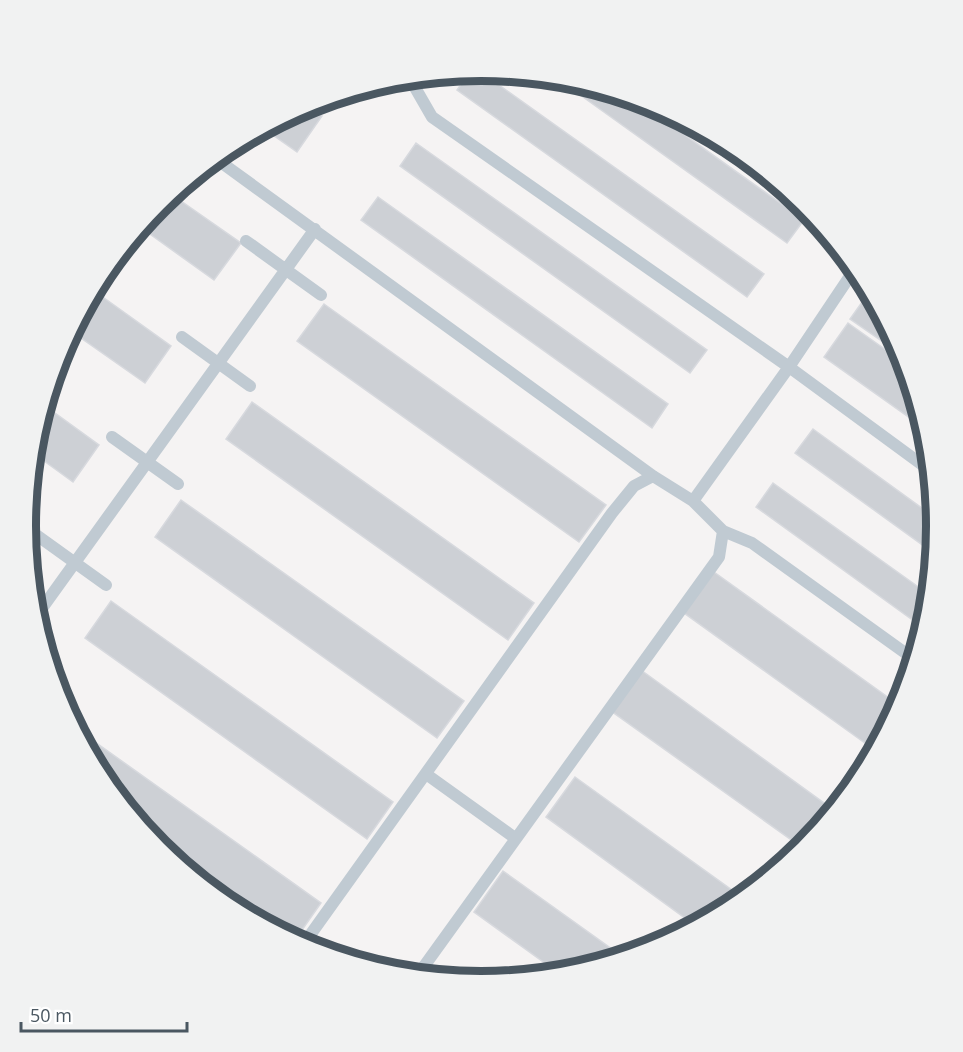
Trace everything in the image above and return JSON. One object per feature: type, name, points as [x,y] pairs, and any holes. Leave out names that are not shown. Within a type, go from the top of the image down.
[{"type":"lane","points":[[414,86],[432,117],[789,367],[922,465]]},
{"type":"lane","points":[[223,164],[653,476],[693,501],[723,531],[752,543],[908,655]]},
{"type":"lane","points":[[44,606],[315,229]]},
{"type":"lane","points":[[246,241],[321,295]]},
{"type":"lane","points":[[693,501],[789,367],[850,276]]},
{"type":"lane","points":[[182,337],[250,386]]},
{"type":"lane","points":[[112,437],[178,484]]},
{"type":"lane","points":[[309,937],[612,513],[634,486],[653,476]]},
{"type":"lane","points":[[423,968],[719,557],[723,531]]},
{"type":"lane","points":[[36,535],[106,585]]},
{"type":"lane","points":[[426,774],[515,838]]},
{"type":"building","points":[[463,81],[493,81],[764,274],[747,297],[457,90]]},
{"type":"building","points":[[574,90],[625,104],[661,118],[804,220],[787,243]]},
{"type":"building","points":[[316,112],[322,116],[297,152],[271,133]]},
{"type":"building","points":[[416,143],[707,350],[690,373],[400,166]]},
{"type":"building","points":[[378,197],[668,404],[652,428],[361,220]]},
{"type":"building","points":[[179,199],[241,243],[214,280],[147,232]]},
{"type":"building","points":[[101,295],[171,346],[145,383],[79,336]]},
{"type":"building","points":[[864,299],[887,343],[886,344],[850,319]]},
{"type":"building","points":[[324,304],[606,505],[579,542],[297,341]]},
{"type":"building","points":[[848,323],[892,355],[914,421],[824,357]]},
{"type":"building","points":[[252,402],[534,603],[508,640],[226,439]]},
{"type":"building","points":[[51,410],[99,445],[73,482],[42,459]]},
{"type":"building","points":[[813,429],[926,511],[926,548],[795,453]]},
{"type":"building","points":[[773,483],[922,590],[916,622],[756,507]]},
{"type":"building","points":[[181,500],[464,701],[437,738],[155,537]]},
{"type":"building","points":[[714,572],[891,700],[869,746],[684,613]]},
{"type":"building","points":[[111,601],[393,802],[367,839],[85,638]]},
{"type":"building","points":[[641,670],[828,806],[795,843],[611,711]]},
{"type":"building","points":[[90,739],[321,903],[300,933],[259,912],[210,879],[166,841],[147,820],[111,774]]},
{"type":"building","points":[[575,777],[735,892],[689,921],[546,817]]},
{"type":"building","points":[[503,871],[615,951],[549,966],[474,912]]}]
